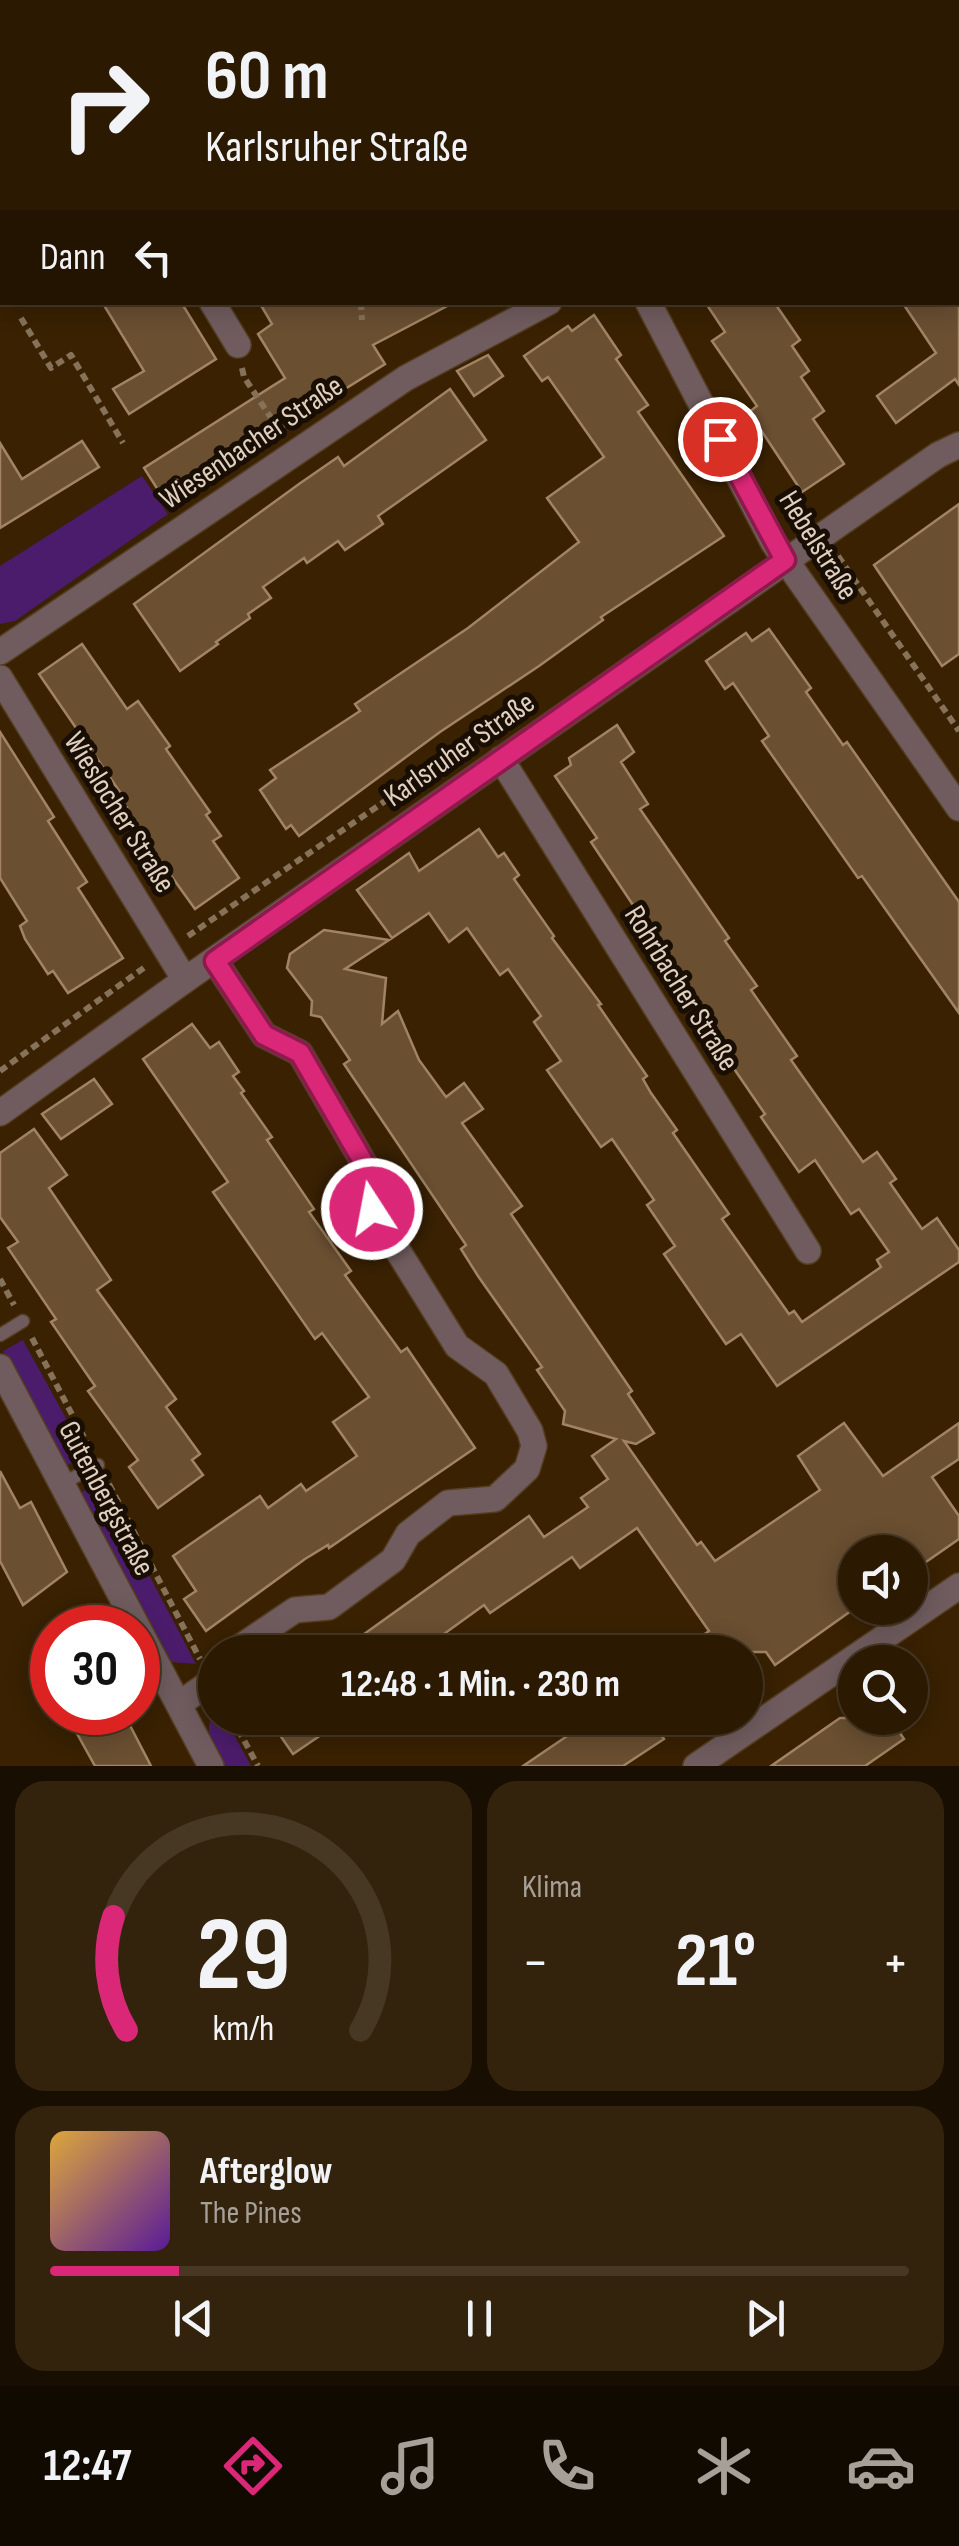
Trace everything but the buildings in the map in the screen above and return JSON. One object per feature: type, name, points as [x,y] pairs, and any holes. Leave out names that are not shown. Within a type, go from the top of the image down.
[{"type":"street","points":[[214,305],[238,344]]},
{"type":"street","name":"Wiesenbacher Straße","points":[[0,652],[406,378],[542,305]]},
{"type":"street","name":"Hebelstraße","points":[[650,305],[785,560],[959,808]]},
{"type":"street","name":"Karlsruher Straße","points":[[0,1113],[785,560],[938,455],[959,445]]},
{"type":"street","name":"Wieslocher Straße","points":[[0,678],[185,980]]},
{"type":"street","name":"Rohrbacher Straße","points":[[501,759],[808,1250]]},
{"type":"street","points":[[215,961],[264,1035],[300,1053],[368,1170],[372,1209],[457,1346],[496,1374],[530,1431],[534,1446],[527,1469],[495,1499],[448,1504],[408,1534],[393,1560],[328,1606],[295,1610],[259,1635]]},
{"type":"street","name":"Gutenbergstraße","points":[[0,1367],[211,1766]]},
{"type":"street","points":[[696,1766],[959,1586]]},
{"type":"street","points":[[179,1704],[198,1692]]},
{"type":"lane","points":[[0,1335],[22,1321]]},
{"type":"lane","points":[[63,1483],[98,1464]]},
{"type":"path","points":[[362,305],[362,320]]},
{"type":"path","points":[[21,318],[51,368],[72,356],[123,444]]},
{"type":"path","points":[[244,377],[293,452]]},
{"type":"path","points":[[823,534],[959,732]]},
{"type":"path","points":[[0,1279],[198,1651]]},
{"type":"path","points":[[241,1735],[258,1766]]},
{"type":"shaded area","points":[[142,476],[168,514],[15,621],[0,624],[0,566]]},
{"type":"shaded area","points":[[23,1340],[86,1455],[66,1466],[3,1351]]},
{"type":"shaded area","points":[[100,1482],[196,1664],[171,1662],[162,1651],[160,1605],[137,1605],[78,1494]]},
{"type":"shaded area","points":[[210,1735],[234,1735],[251,1766],[225,1766]]},
{"type":"route","points":[[372,1209],[368,1170],[300,1053],[264,1035],[215,961],[785,560],[720,439]]}]
